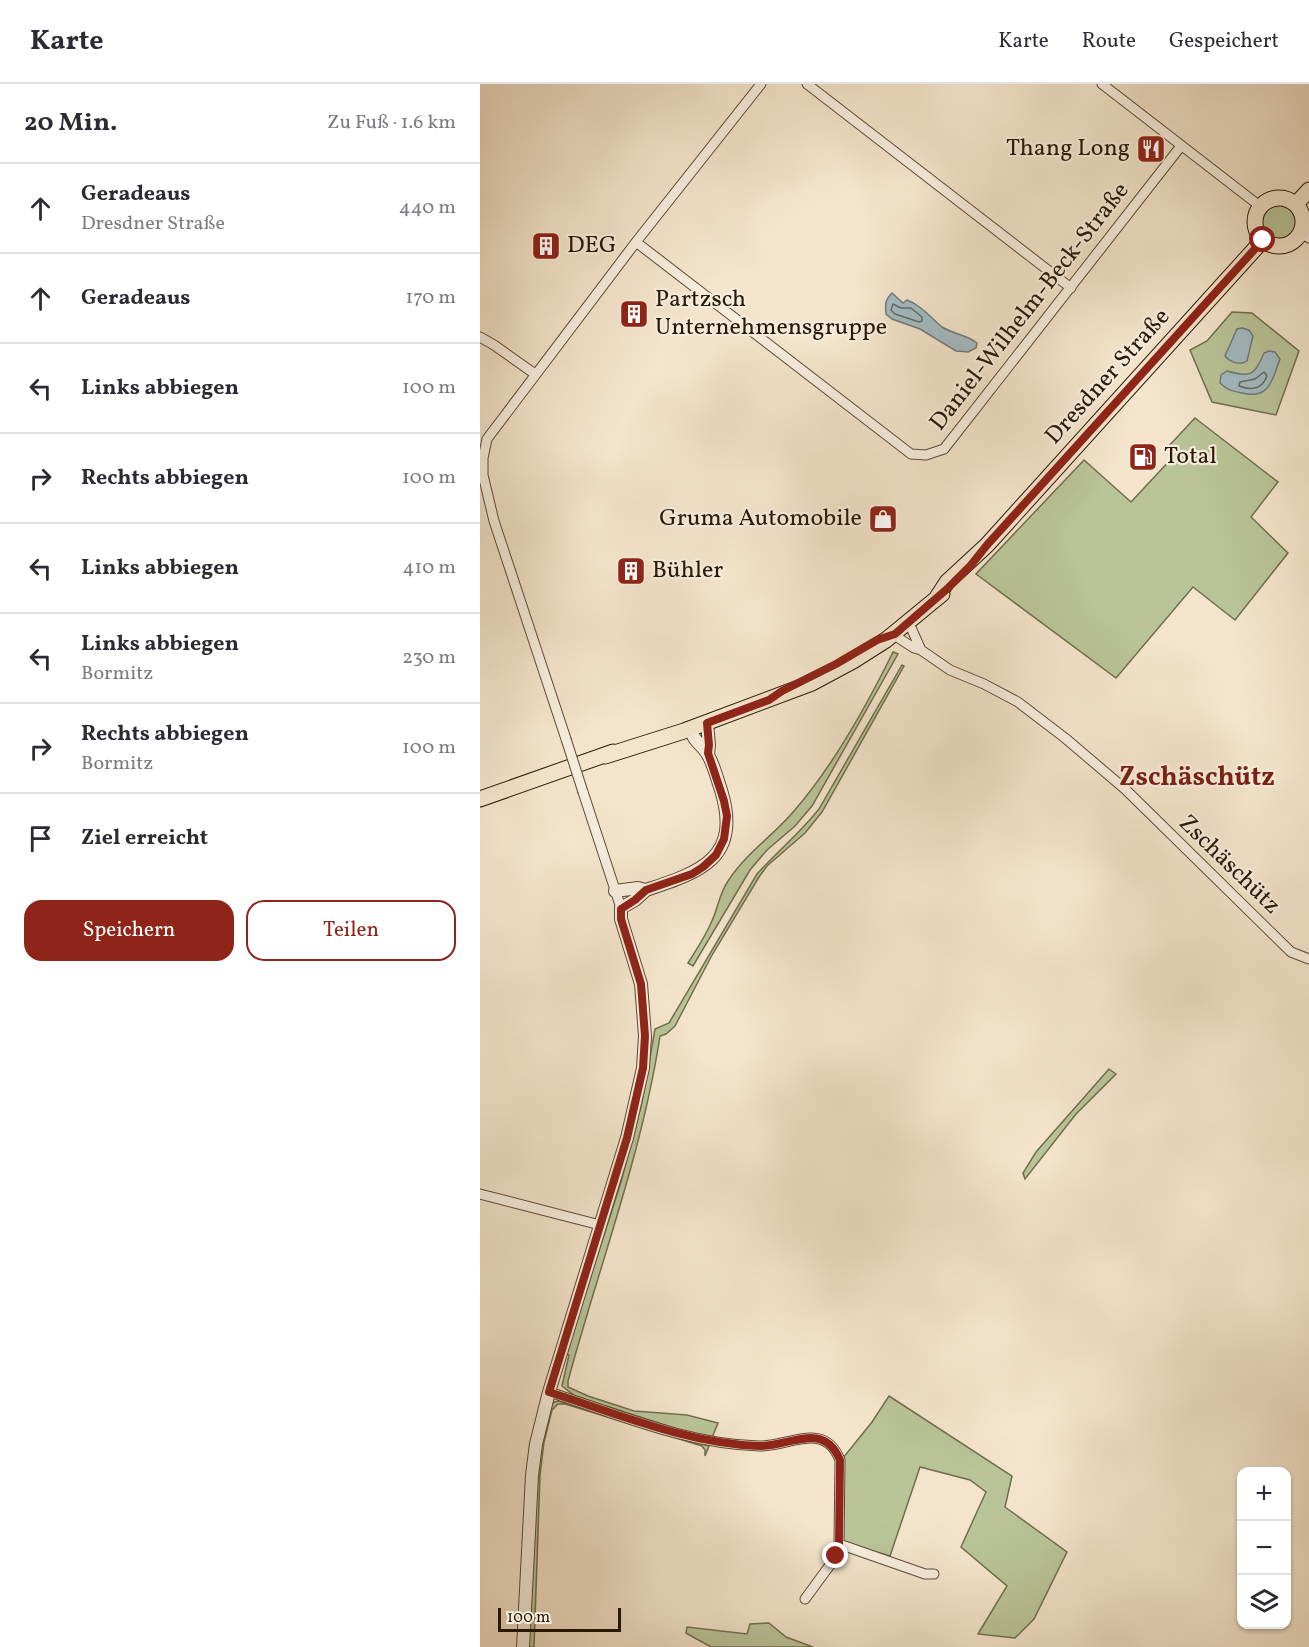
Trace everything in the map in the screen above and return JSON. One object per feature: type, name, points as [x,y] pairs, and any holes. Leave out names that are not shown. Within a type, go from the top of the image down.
[{"type":"main road","points":[[1296,204],[1309,189]]},
{"type":"main road","points":[[1274,198],[1289,200],[1296,204],[1303,217],[1305,236],[1285,245],[1271,244],[1263,240],[1255,224],[1261,207],[1274,198]]},
{"type":"main road","name":"Dresdner Straße","points":[[480,799],[605,756],[674,729],[691,729],[769,700],[830,674],[895,634],[971,565],[1263,240]]},
{"type":"street","points":[[523,1647],[532,1475],[540,1427],[627,1138],[640,1085],[645,1036],[644,1002],[640,976],[621,919],[621,909],[494,521],[483,475],[482,460],[487,440],[535,374],[761,84]]},
{"type":"street","points":[[807,84],[1071,288]]},
{"type":"street","points":[[1102,84],[1261,207]]},
{"type":"street","name":"Daniel-Wilhelm-Beck-Straße","points":[[636,242],[911,454],[926,455],[944,449],[1181,146]]},
{"type":"street","points":[[480,337],[535,374]]},
{"type":"street","points":[[909,623],[921,650]]},
{"type":"street","name":"Zschäschütz","points":[[895,634],[950,670],[984,684],[1018,702],[1065,738],[1125,789],[1291,952],[1309,959]]},
{"type":"street","points":[[621,909],[646,890],[692,874],[703,867],[716,855],[724,839],[727,816],[708,753],[707,723]]},
{"type":"street","points":[[691,729],[691,734],[708,753]]},
{"type":"street","points":[[615,891],[638,888],[646,890]]},
{"type":"street","points":[[480,1194],[600,1225]]},
{"type":"street","points":[[549,1392],[700,1440],[761,1446],[818,1438],[837,1451],[840,1460],[839,1544],[830,1565],[805,1599]]},
{"type":"street","points":[[839,1544],[925,1574],[934,1574]]},
{"type":"green space","points":[[1279,204],[1292,209],[1297,222],[1292,235],[1279,240],[1266,235],[1261,222],[1266,209]]},
{"type":"green space","points":[[1232,312],[1252,313],[1299,351],[1276,415],[1212,402],[1190,350],[1207,341]]},
{"type":"green space","points":[[1195,418],[1278,482],[1251,517],[1288,553],[1235,620],[1193,587],[1116,678],[976,574],[1084,460],[1131,502],[1173,457],[1166,449]]},
{"type":"green space","points":[[893,652],[898,654],[812,806],[750,870],[693,966],[688,963],[709,928],[728,881],[743,862],[794,811],[823,774],[872,694]]},
{"type":"green space","points":[[902,665],[904,666],[822,812],[805,833],[767,866],[759,877],[712,955],[675,1026],[660,1036],[631,1167],[568,1381],[568,1387],[634,1411],[687,1415],[718,1423],[711,1440],[575,1396],[562,1386],[569,1355],[566,1354],[621,1182],[642,1102],[655,1029],[669,1023],[757,874],[819,809]]},
{"type":"green space","points":[[1109,1069],[1116,1074],[1076,1114],[1025,1179],[1023,1173],[1036,1152]]},
{"type":"green space","points":[[889,1396],[1012,1476],[1005,1507],[1067,1552],[1034,1619],[1015,1638],[978,1634],[1007,1586],[961,1547],[986,1492],[970,1480],[920,1467],[890,1556],[841,1542],[843,1458],[872,1422]]},
{"type":"green space","points":[[559,1401],[709,1446],[705,1456],[702,1446],[565,1404],[558,1404],[552,1410],[544,1442],[540,1475],[534,1647],[528,1647],[538,1457],[550,1407],[554,1402]]},
{"type":"green space","points":[[769,1623],[786,1637],[813,1647],[711,1647],[686,1633],[687,1627],[747,1634],[750,1624]]},
{"type":"water","points":[[892,293],[903,303],[907,300],[917,305],[942,327],[973,340],[977,343],[976,348],[968,352],[956,351],[920,329],[892,319],[886,314],[886,307],[887,300]]},
{"type":"water","points":[[1237,329],[1249,330],[1253,336],[1247,361],[1232,362],[1225,356]]},
{"type":"water","points":[[1275,352],[1280,359],[1272,381],[1264,391],[1259,394],[1242,393],[1230,390],[1220,383],[1221,375],[1227,371],[1251,373],[1258,366],[1264,353]]},
{"type":"place","name":"Thang Long","points":[[1151,149]]},
{"type":"place","name":"DEG","points":[[546,246]]},
{"type":"place","name":"Partzsch Unternehmensgruppe","points":[[634,314]]},
{"type":"place","name":"Total","points":[[1143,457]]},
{"type":"place","name":"Gruma Automobile","points":[[883,519]]},
{"type":"place","name":"Bühler","points":[[631,571]]},
{"type":"district","name":"Zschäschütz","points":[[1197,778]]},
{"type":"route","points":[[836,1556],[839,1544],[840,1460],[837,1451],[824,1441],[818,1438],[807,1438],[761,1446],[700,1440],[549,1392],[627,1138],[643,1068],[644,1002],[640,976],[621,919],[621,909],[646,890],[692,874],[712,860],[720,848],[724,839],[727,816],[708,753],[707,723],[769,700],[877,640],[895,634],[909,623],[971,565],[1263,240]]}]
